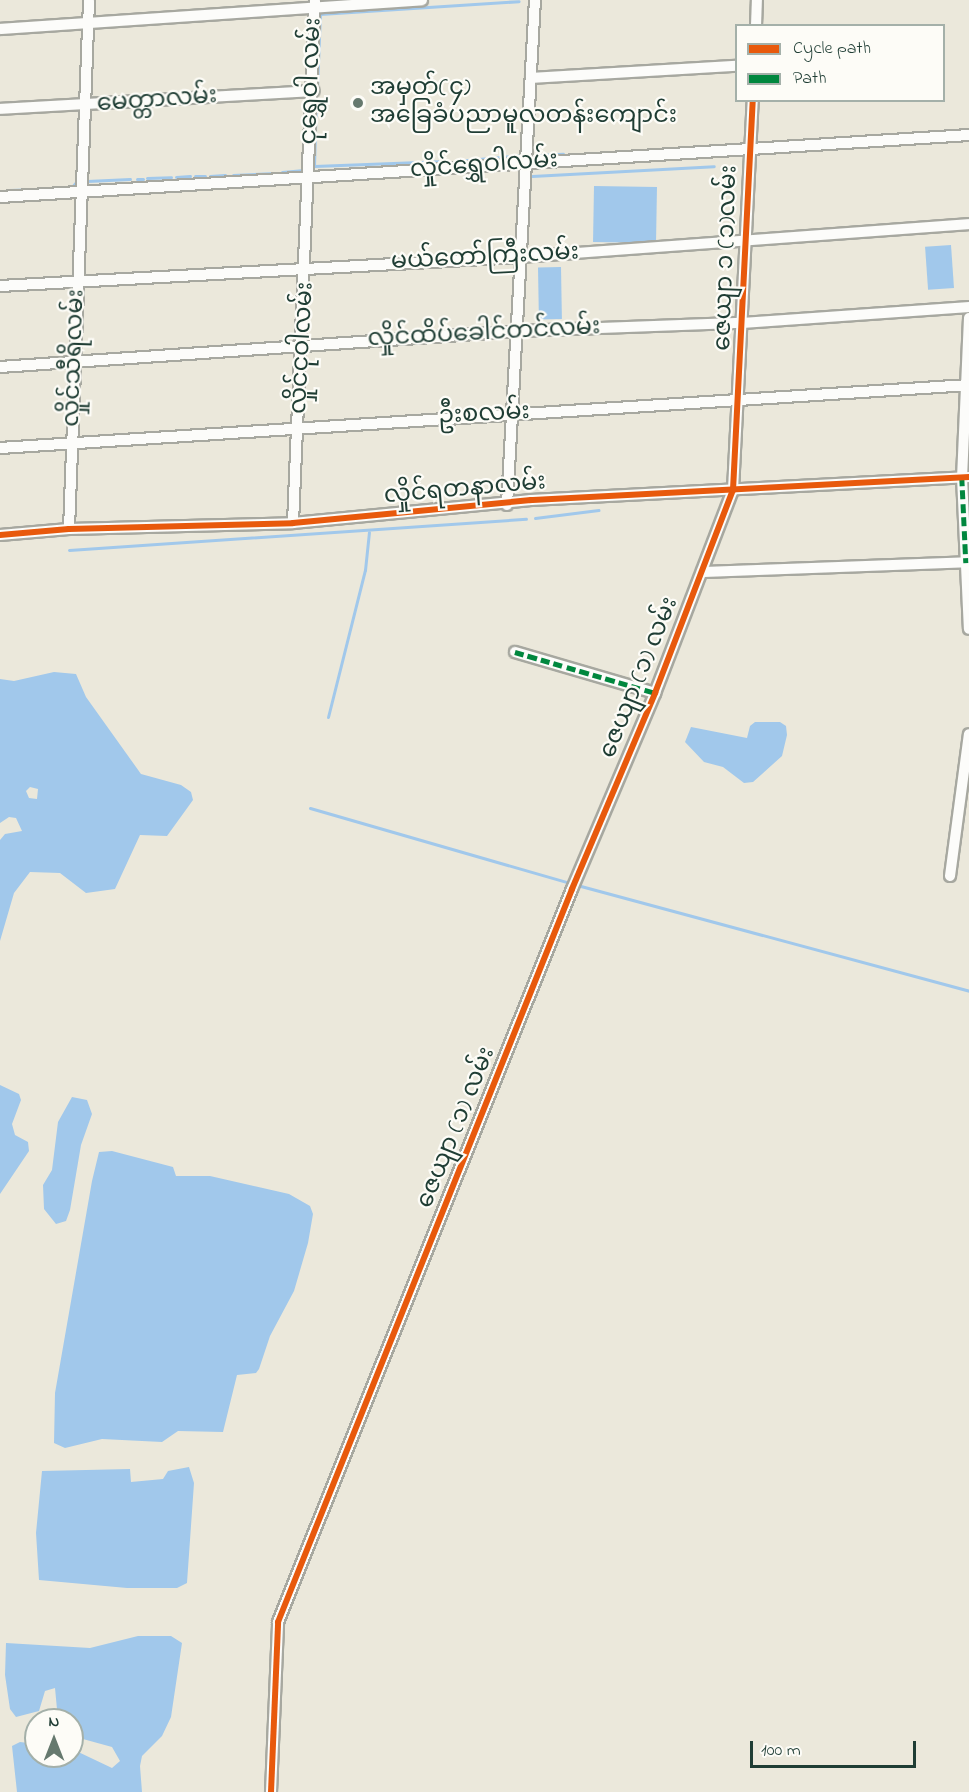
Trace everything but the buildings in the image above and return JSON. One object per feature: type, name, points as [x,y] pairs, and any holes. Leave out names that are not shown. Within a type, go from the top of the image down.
[{"type":"street","name":"လှိုင်သီရိလမ်း","points":[[69,529],[72,363],[89,0]]},
{"type":"street","points":[[0,29],[315,4],[422,0]]},
{"type":"street","points":[[507,505],[519,331],[535,0]]},
{"type":"street","points":[[756,24],[757,0]]},
{"type":"street","name":"ငုရွှေဝါ လမ်း","points":[[308,171],[314,91],[315,4]]},
{"type":"street","points":[[531,78],[735,66]]},
{"type":"street","name":"မေတ္တာလမ်း","points":[[0,109],[314,91]]},
{"type":"street","name":"ဇေယျာ ၁ (၁)လမ်း","points":[[733,490],[740,400],[743,242],[753,102]]},
{"type":"street","name":"လှိုင်ရွှေဝါလမ်း","points":[[0,197],[82,186],[308,171],[749,150],[969,135]]},
{"type":"street","name":"လှိုင်ငုဝါလမ်း","points":[[293,523],[307,266],[308,171]]},
{"type":"street","name":"မယ်တော်ကြီးလမ်း","points":[[0,286],[77,283],[307,266],[521,257],[969,224]]},
{"type":"street","name":"လှိုင်ထိပ်ခေါင်တင်လမ်း","points":[[0,367],[519,331],[742,323],[969,307]]},
{"type":"street","points":[[969,318],[966,385],[969,628]]},
{"type":"street","name":"ဦးစလမ်း","points":[[0,448],[299,426],[966,385]]},
{"type":"street","name":"လှိုင်ရတနာလမ်း","points":[[0,535],[69,529],[293,523],[507,505],[531,500],[966,477]]},
{"type":"street","name":"ဇေယျာ (၁) လမ်း","points":[[271,1792],[278,1622],[572,889],[656,693],[733,490]]},
{"type":"street","points":[[702,572],[967,562]]},
{"type":"street","points":[[515,652],[656,693]]},
{"type":"street","points":[[950,876],[969,734]]},
{"type":"water","points":[[594,186],[657,187],[656,243],[593,242]]},
{"type":"water","points":[[951,245],[954,288],[928,290],[925,247]]},
{"type":"water","points":[[538,267],[561,267],[562,319],[539,319]]},
{"type":"water","points":[[54,672],[76,674],[86,697],[141,774],[181,785],[191,792],[193,800],[167,836],[140,835],[115,889],[86,893],[60,873],[30,872],[14,893],[0,941],[0,840],[5,834],[22,831],[16,818],[9,817],[0,823],[0,679],[14,681]],"holes":[[[30,787],[38,789],[37,799],[29,798],[26,791]]]},
{"type":"water","points":[[755,722],[780,722],[786,726],[787,735],[782,756],[753,782],[744,783],[723,767],[704,762],[685,742],[691,727],[747,738],[750,726]]},
{"type":"water","points":[[0,1085],[19,1094],[21,1100],[12,1124],[15,1135],[28,1142],[29,1151],[0,1194]]},
{"type":"water","points":[[72,1097],[87,1100],[92,1114],[81,1145],[70,1210],[66,1221],[56,1224],[44,1209],[43,1185],[52,1170],[58,1122]]},
{"type":"water","points":[[112,1151],[173,1167],[176,1176],[210,1176],[289,1194],[310,1206],[313,1214],[308,1243],[294,1291],[270,1336],[259,1369],[256,1373],[237,1375],[223,1432],[178,1431],[162,1442],[102,1439],[65,1448],[54,1443],[55,1393],[92,1181],[99,1152]]},
{"type":"water","points":[[189,1467],[194,1483],[187,1583],[177,1588],[127,1588],[39,1580],[36,1533],[42,1471],[130,1469],[131,1482],[163,1479],[168,1471]]},
{"type":"water","points":[[138,1636],[171,1636],[182,1643],[171,1717],[162,1736],[142,1756],[140,1766],[142,1792],[17,1792],[12,1746],[20,1742],[24,1742],[24,1768],[84,1768],[84,1755],[112,1768],[120,1761],[112,1747],[84,1739],[84,1708],[57,1708],[55,1688],[45,1691],[40,1708],[24,1708],[24,1715],[16,1717],[10,1709],[5,1675],[6,1643],[90,1648]]},
{"type":"waterway","points":[[317,88],[320,14],[519,1]]},
{"type":"waterway","points":[[316,99],[314,166],[446,161]]},
{"type":"waterway","points":[[541,155],[563,154]]},
{"type":"waterway","points":[[457,161],[524,155]]},
{"type":"waterway","points":[[532,176],[714,166]]},
{"type":"waterway","points":[[282,172],[304,170]]},
{"type":"waterway","points":[[233,175],[275,173]]},
{"type":"waterway","points":[[210,176],[225,175]]},
{"type":"waterway","points":[[176,177],[190,176]]},
{"type":"waterway","points":[[195,176],[205,176]]},
{"type":"waterway","points":[[147,178],[171,177]]},
{"type":"waterway","points":[[87,181],[130,179]]},
{"type":"waterway","points":[[137,179],[143,179]]},
{"type":"waterway","points":[[71,188],[76,182]]},
{"type":"waterway","points":[[9,190],[33,189]]},
{"type":"waterway","points":[[535,518],[599,510]]},
{"type":"waterway","points":[[69,550],[526,519]]},
{"type":"waterway","points":[[328,717],[365,570],[369,532]]},
{"type":"waterway","points":[[310,808],[570,883]]},
{"type":"waterway","points":[[577,885],[969,991]]},
{"type":"marked path","points":[[962,477],[966,563]]},
{"type":"marked path","points":[[515,652],[655,693]]},
{"type":"cycle path","points":[[271,1792],[278,1622],[572,889],[655,693],[733,490],[753,102]]},
{"type":"cycle path","points":[[0,535],[69,529],[293,523],[531,500],[969,477]]},
{"type":"place","name":"အမှတ်(၄) အခြေခံပညာမူလတန်းကျောင်း","points":[[358,103]]}]
